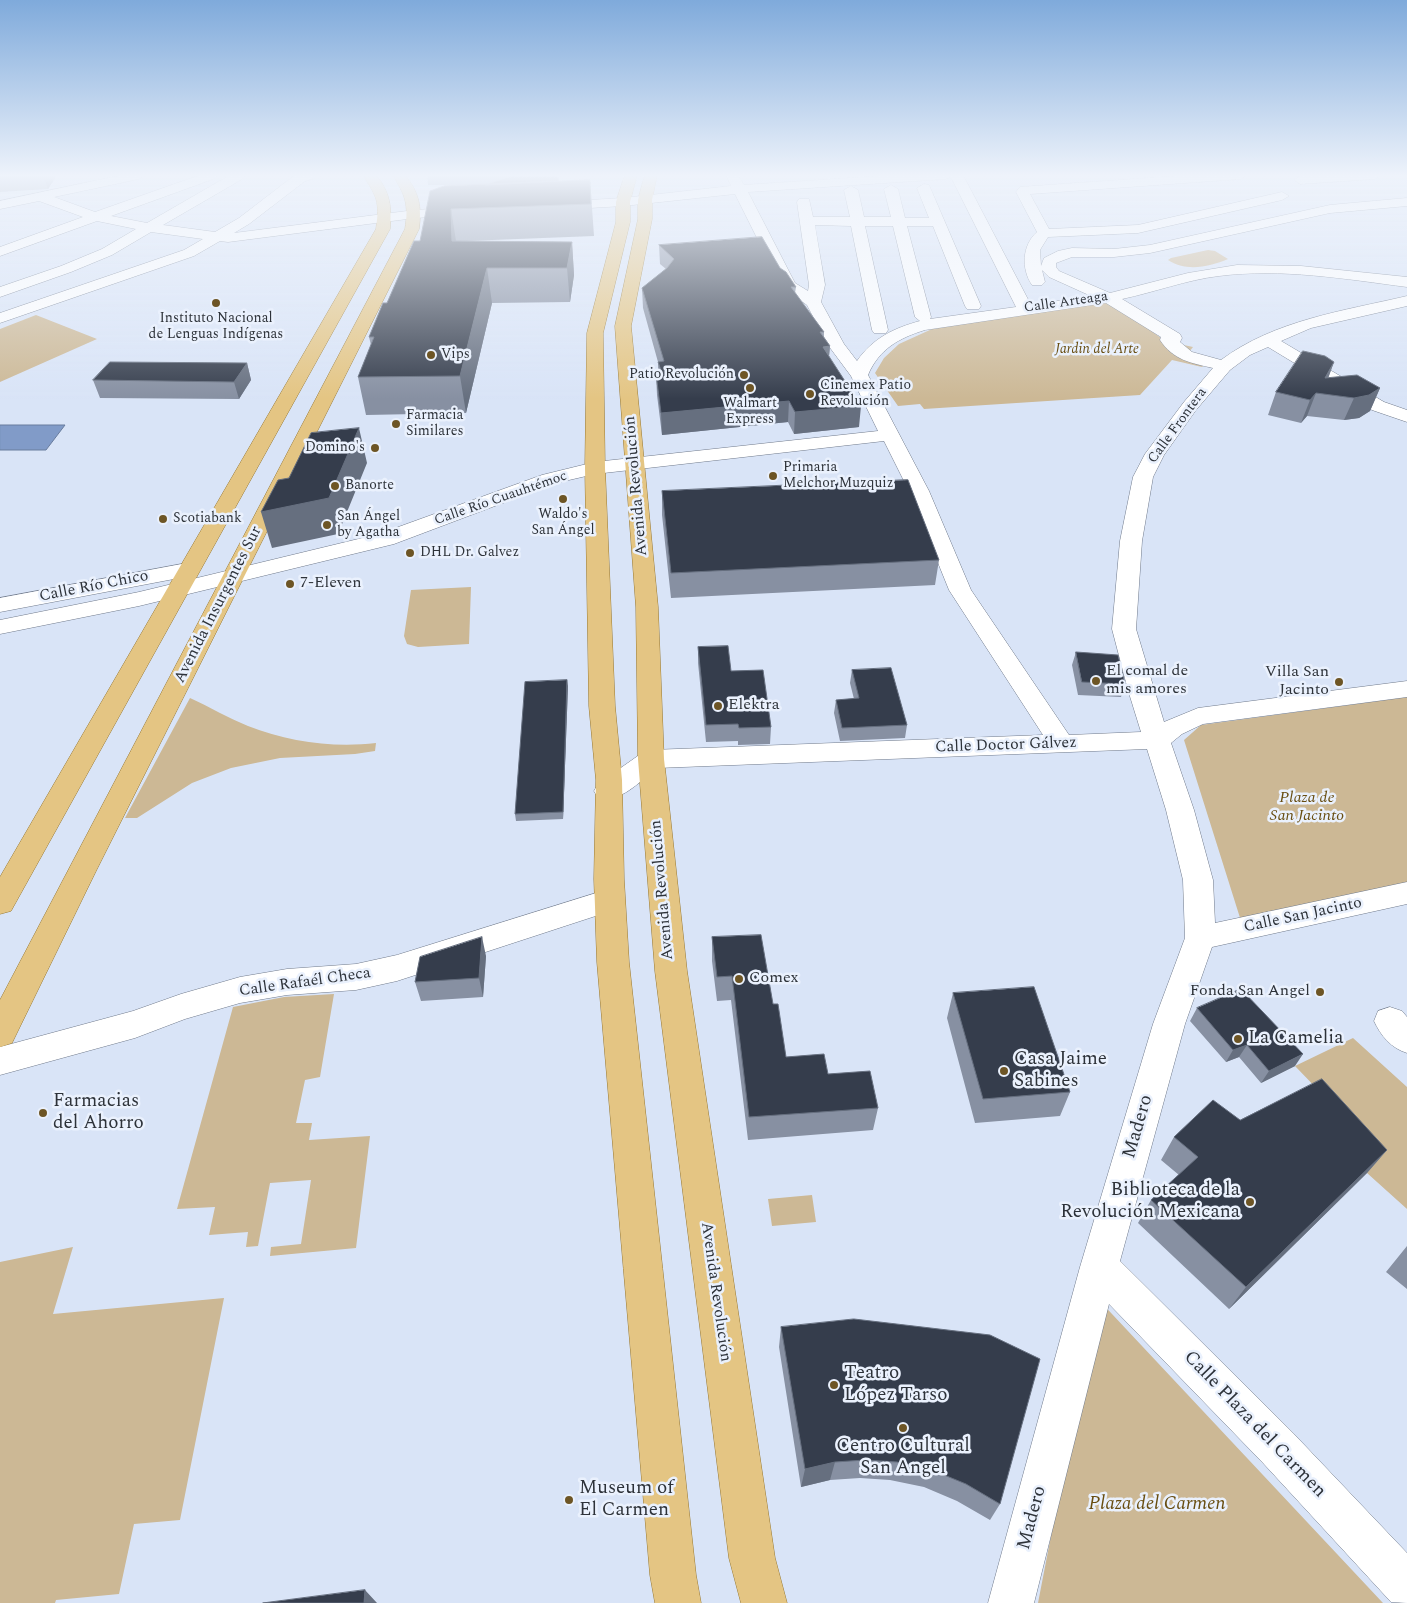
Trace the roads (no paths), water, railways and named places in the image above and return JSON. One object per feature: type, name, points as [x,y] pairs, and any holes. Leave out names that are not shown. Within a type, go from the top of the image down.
[{"type":"main road","points":[[0,903],[371,250]]},
{"type":"main road","name":"Avenida Insurgentes Sur","points":[[0,1034],[82,869],[402,250]]},
{"type":"main road","points":[[615,250],[595,333],[595,468],[602,706],[608,791],[609,900],[613,962],[678,1603]]},
{"type":"main road","name":"Avenida Revolución","points":[[639,250],[623,326],[646,607],[651,758],[675,1002],[752,1558],[764,1603]]},
{"type":"street","points":[[0,292],[110,250]]},
{"type":"street","points":[[0,318],[193,250]]},
{"type":"street","points":[[771,250],[789,286],[812,302],[836,345],[860,376],[919,490],[960,590],[1062,744]]},
{"type":"street","points":[[812,250],[817,285],[812,302]]},
{"type":"street","points":[[863,250],[880,330]]},
{"type":"street","points":[[906,250],[922,317]]},
{"type":"street","points":[[950,250],[973,306]]},
{"type":"street","points":[[995,250],[1025,310]]},
{"type":"street","points":[[1031,250],[1037,282]]},
{"type":"street","points":[[1143,250],[1070,253],[1057,256],[1049,261],[1048,268],[1054,274],[1109,298],[1174,338],[1168,340],[1186,356],[1224,366]]},
{"type":"street","name":"Calle Arteaga","points":[[836,345],[903,332],[942,322],[1109,298],[1201,274],[1238,270],[1300,271],[1407,282]]},
{"type":"street","points":[[1300,271],[1380,306]]},
{"type":"street","name":"Calle Frontera","points":[[1157,740],[1140,690],[1124,630],[1131,541],[1137,503],[1143,477],[1155,454],[1190,406],[1224,366],[1244,351],[1327,318],[1380,306],[1404,309]]},
{"type":"street","name":"Calle Arteaga","points":[[860,376],[866,359],[871,352],[903,332]]},
{"type":"street","points":[[1268,340],[1378,406],[1407,416]]},
{"type":"street","name":"Calle Río Cuauhtémoc","points":[[182,580],[234,576],[386,539],[548,479],[595,468],[891,435]]},
{"type":"street","name":"Calle Río Chico","points":[[0,605],[182,580]]},
{"type":"street","name":"Calle Río Chico","points":[[0,627],[44,620],[182,580]]},
{"type":"street","points":[[1157,740],[1173,728],[1198,716],[1407,689]]},
{"type":"street","name":"Calle Doctor Gálvez","points":[[651,758],[1157,740]]},
{"type":"street","name":"Madero","points":[[1011,1603],[1099,1267],[1169,1024],[1200,938],[1198,880],[1180,810],[1157,740]]},
{"type":"street","points":[[608,791],[651,758]]},
{"type":"street","name":"Calle San Jacinto","points":[[1200,938],[1407,893]]},
{"type":"street","name":"Calle Rafaél Checa","points":[[0,1061],[135,1024],[181,1007],[240,990],[286,982],[356,978],[396,968],[609,900]]},
{"type":"street","name":"Calle Plaza del Carmen","points":[[1099,1267],[1278,1448],[1407,1586]]},
{"type":"water","points":[[0,425],[65,425],[46,450],[0,450]]},
{"type":"place","name":"Instituto Nacional de Lenguas Indígenas","points":[[216,303]]},
{"type":"place","name":"Vips","points":[[431,355]]},
{"type":"place","name":"Patio Revolución","points":[[744,375]]},
{"type":"place","name":"Walmart Express","points":[[750,388]]},
{"type":"place","name":"Cinemex Patio Revolución","points":[[810,394]]},
{"type":"place","name":"Farmacia Similares","points":[[396,424]]},
{"type":"place","name":"Domino's","points":[[375,448]]},
{"type":"place","name":"Primaria Melchor Muzquiz","points":[[773,476]]},
{"type":"place","name":"Banorte","points":[[335,486]]},
{"type":"place","name":"Waldo's San Ángel","points":[[563,499]]},
{"type":"place","name":"Scotiabank","points":[[163,519]]},
{"type":"place","name":"San Ángel by Agatha","points":[[327,525]]},
{"type":"place","name":"DHL Dr. Galvez","points":[[410,553]]},
{"type":"place","name":"7-Eleven","points":[[290,584]]},
{"type":"place","name":"El comal de mis amores","points":[[1096,681]]},
{"type":"place","name":"Villa San Jacinto","points":[[1339,682]]},
{"type":"place","name":"Elektra","points":[[718,706]]},
{"type":"place","name":"Comex","points":[[739,979]]},
{"type":"place","name":"Fonda San Angel","points":[[1320,992]]},
{"type":"place","name":"La Camelia","points":[[1238,1039]]},
{"type":"place","name":"Casa Jaime Sabines","points":[[1004,1071]]},
{"type":"place","name":"Farmacias del Ahorro","points":[[43,1113]]},
{"type":"place","name":"Biblioteca de la Revolución Mexicana","points":[[1250,1202]]},
{"type":"place","name":"Teatro López Tarso","points":[[834,1385]]},
{"type":"place","name":"Centro Cultural San Angel","points":[[903,1428]]},
{"type":"place","name":"Museum of El Carmen","points":[[569,1500]]},
{"type":"park label","name":"Jardin del Arte","points":[[1097,350]]},
{"type":"park label","name":"Plaza de San Jacinto","points":[[1307,808]]},
{"type":"park label","name":"Plaza del Carmen","points":[[1157,1505]]}]
